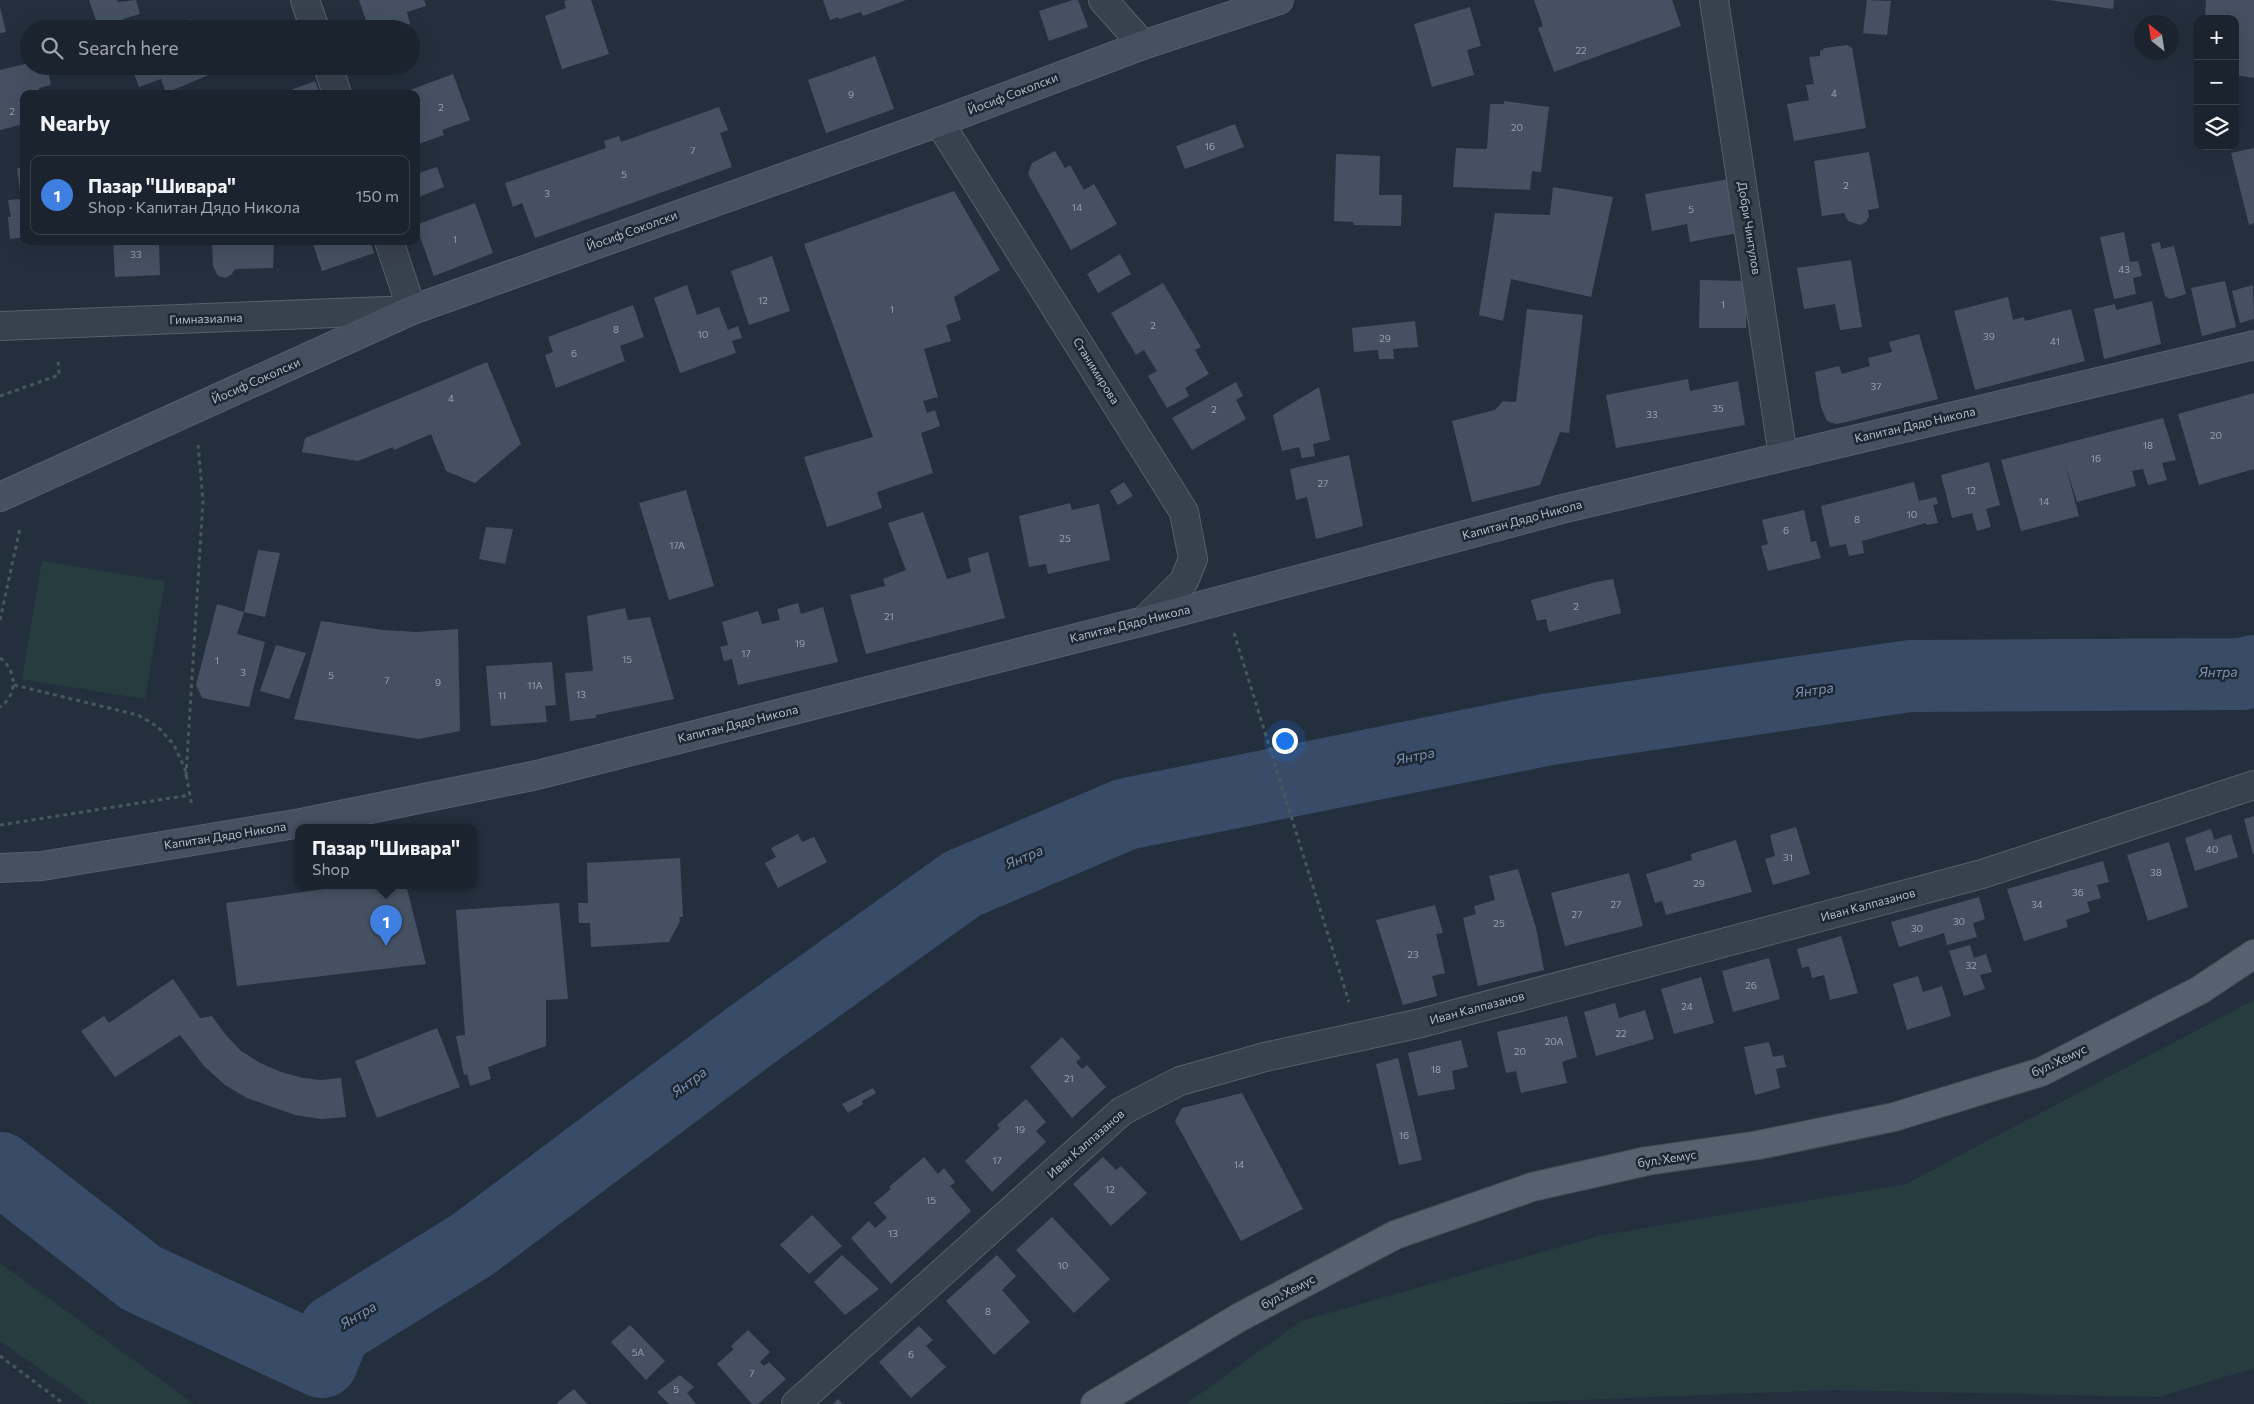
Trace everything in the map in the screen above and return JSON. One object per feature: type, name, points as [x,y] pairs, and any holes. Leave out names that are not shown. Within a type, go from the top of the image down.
[{"type":"main road","name":"бул. Хемус","points":[[1095,1404],[1240,1317],[1395,1235],[1532,1187],[1647,1161],[1760,1145],[1894,1117],[2042,1072],[2200,990],[2254,954]]},
{"type":"street","points":[[305,0],[312,20]]},
{"type":"street","points":[[1103,0],[1143,45]]},
{"type":"street","name":"Йосиф Соколски","points":[[0,498],[412,310],[939,122],[1143,45],[1278,0]]},
{"type":"street","name":"Добри Чинтулов","points":[[1714,0],[1783,456]]},
{"type":"street","points":[[331,75],[336,90]]},
{"type":"street","name":"Станимирова","points":[[939,122],[1184,512],[1193,559],[1184,581],[1144,621]]},
{"type":"street","points":[[389,245],[412,310]]},
{"type":"street","name":"Гимназиална","points":[[0,326],[412,310]]},
{"type":"street","name":"Капитан Дядо Никола","points":[[0,868],[42,866],[301,823],[537,775],[1144,621],[1562,509],[2254,345]]},
{"type":"street","name":"Иван Калпазанов","points":[[796,1404],[1122,1111],[1180,1081],[1265,1056],[1420,1023],[1982,874],[2254,785]]},
{"type":"path","points":[[0,396],[60,375],[58,357]]},
{"type":"path","points":[[186,776],[202,500],[194,409]]},
{"type":"path","points":[[0,620],[29,484]]},
{"type":"path","points":[[1224,600],[1360,1036]]},
{"type":"path","points":[[0,658],[8,666],[14,685],[11,695],[0,707]]},
{"type":"path","points":[[14,685],[138,715],[158,727],[174,745],[186,776],[197,840]]},
{"type":"path","points":[[0,825],[190,795]]},
{"type":"path","points":[[0,1356],[64,1404]]},
{"type":"green space","points":[[42,561],[165,581],[145,699],[22,679]]},
{"type":"green space","points":[[2254,1000],[2254,1368],[2159,1397],[1831,1390],[1483,1404],[1186,1404],[1301,1321],[1598,1236],[1906,1184]]},
{"type":"green space","points":[[0,1263],[194,1404],[90,1404],[0,1341]]},
{"type":"building","points":[[89,0],[117,0],[118,2],[136,0],[140,14],[123,20],[96,20]]},
{"type":"building","points":[[359,0],[424,0],[426,6],[407,12],[409,20],[366,20]]},
{"type":"building","points":[[591,0],[609,54],[562,69],[545,16],[566,8],[564,1]]},
{"type":"building","points":[[823,0],[906,0],[863,16],[861,12],[830,20]]},
{"type":"building","points":[[1078,0],[1088,27],[1049,41],[1039,11]]},
{"type":"building","points":[[1534,0],[1672,0],[1681,26],[1554,72],[1538,28],[1543,26]]},
{"type":"building","points":[[1867,0],[1891,1],[1887,35],[1863,33]]},
{"type":"building","points":[[2049,0],[2114,0],[2113,9]]},
{"type":"building","points":[[2206,0],[2254,0],[2254,78],[2239,76],[2239,15],[2205,15]]},
{"type":"building","points":[[0,7],[6,32],[0,33]]},
{"type":"building","points":[[1470,7],[1481,46],[1467,50],[1474,75],[1432,87],[1414,24]]},
{"type":"building","points":[[1847,45],[1852,48],[1866,128],[1794,141],[1787,104],[1809,100],[1806,85],[1814,84],[1809,57],[1820,56],[1820,51],[1825,48]]},
{"type":"building","points":[[875,56],[894,109],[826,133],[808,80]]},
{"type":"building","points":[[20,65],[20,75],[49,75],[51,85],[39,88],[39,90],[20,90],[20,125],[0,130],[0,70]]},
{"type":"building","points":[[453,74],[470,120],[442,130],[444,135],[420,144],[420,90],[410,90]]},
{"type":"building","points":[[134,75],[209,75],[173,90],[165,90],[161,79],[139,87]]},
{"type":"building","points":[[315,81],[318,90],[291,90]]},
{"type":"building","points":[[1504,101],[1549,107],[1541,172],[1532,171],[1530,190],[1453,187],[1456,148],[1487,149],[1490,104],[1504,104]]},
{"type":"building","points":[[719,107],[728,130],[720,133],[732,167],[535,238],[522,203],[513,207],[505,183],[606,148],[604,141],[619,136],[621,142]]},
{"type":"building","points":[[1235,124],[1244,147],[1185,169],[1176,146]]},
{"type":"building","points":[[2254,148],[2254,223],[2249,225],[2231,153]]},
{"type":"building","points":[[1055,151],[1065,168],[1070,165],[1084,190],[1094,184],[1117,224],[1071,250],[1028,174],[1032,163]]},
{"type":"building","points":[[1869,152],[1879,208],[1868,210],[1869,216],[1866,222],[1860,225],[1848,221],[1844,213],[1822,216],[1814,161]]},
{"type":"building","points":[[1336,154],[1380,156],[1379,195],[1402,195],[1401,226],[1354,225],[1353,222],[1334,221]]},
{"type":"building","points":[[437,167],[444,187],[420,196],[420,173]]},
{"type":"building","points":[[17,168],[20,168],[20,191]]},
{"type":"building","points":[[1729,179],[1738,233],[1690,242],[1687,224],[1652,231],[1645,194]]},
{"type":"building","points":[[1553,187],[1613,197],[1591,297],[1511,279],[1503,321],[1479,315],[1495,213],[1550,215]]},
{"type":"building","points":[[954,191],[1000,270],[954,297],[961,320],[946,325],[951,341],[924,349],[938,397],[923,401],[927,413],[935,410],[940,426],[921,433],[933,473],[877,492],[882,508],[827,527],[804,457],[873,437],[804,244]]},
{"type":"building","points":[[20,199],[20,238],[10,239],[8,217],[11,217],[8,200]]},
{"type":"building","points":[[475,203],[493,253],[434,276],[420,236],[420,224]]},
{"type":"building","points":[[2124,232],[2130,262],[2138,261],[2142,276],[2133,278],[2136,294],[2114,299],[2100,237]]},
{"type":"building","points":[[2160,242],[2161,249],[2174,246],[2186,294],[2170,299],[2165,296],[2151,244]]},
{"type":"building","points":[[113,245],[159,245],[160,275],[115,277]]},
{"type":"building","points":[[212,245],[274,245],[273,268],[235,269],[231,275],[225,278],[218,276],[213,266]]},
{"type":"building","points":[[313,245],[371,245],[374,253],[322,271]]},
{"type":"building","points":[[1120,254],[1131,274],[1098,293],[1087,274]]},
{"type":"building","points":[[772,256],[790,311],[749,325],[731,271]]},
{"type":"building","points":[[1851,260],[1862,327],[1840,330],[1835,304],[1804,309],[1797,268]]},
{"type":"building","points":[[1700,280],[1747,281],[1746,328],[1699,328]]},
{"type":"building","points":[[2225,281],[2236,327],[2202,336],[2191,288]]},
{"type":"building","points":[[1163,283],[1201,347],[1195,350],[1209,374],[1185,388],[1189,396],[1167,408],[1148,376],[1157,371],[1144,350],[1136,355],[1111,313]]},
{"type":"building","points":[[687,285],[697,315],[719,307],[728,330],[738,326],[742,338],[732,341],[736,353],[680,373],[654,298]]},
{"type":"building","points":[[2253,285],[2254,319],[2240,323],[2232,291]]},
{"type":"building","points":[[2008,297],[2013,320],[2024,317],[2025,321],[2071,309],[2085,361],[1975,390],[1954,311]]},
{"type":"building","points":[[2152,301],[2161,344],[2104,359],[2094,309],[2115,304],[2116,310]]},
{"type":"building","points":[[633,305],[644,337],[620,346],[625,361],[556,388],[545,355],[553,352],[548,337]]},
{"type":"building","points":[[1527,309],[1583,315],[1569,433],[1560,432],[1540,485],[1472,502],[1452,421],[1495,410],[1503,401],[1516,402]]},
{"type":"building","points":[[1415,321],[1418,347],[1393,349],[1394,359],[1379,359],[1378,350],[1354,352],[1352,328]]},
{"type":"building","points":[[1919,334],[1938,399],[1842,423],[1836,424],[1827,421],[1821,407],[1815,372],[1839,366],[1842,374],[1870,366],[1868,358],[1892,352],[1889,342]]},
{"type":"building","points":[[487,362],[521,444],[475,483],[446,471],[431,434],[394,450],[393,447],[358,461],[302,452],[305,438]]},
{"type":"building","points":[[1688,379],[1690,391],[1738,381],[1745,425],[1616,448],[1606,395]]},
{"type":"building","points":[[1236,382],[1243,396],[1236,400],[1246,419],[1192,450],[1172,418]]},
{"type":"building","points":[[1319,387],[1330,440],[1313,444],[1315,456],[1302,458],[1299,447],[1282,451],[1273,415]]},
{"type":"building","points":[[2254,393],[2254,469],[2199,485],[2178,414]]},
{"type":"building","points":[[2163,418],[2176,460],[2162,463],[2167,480],[2148,485],[2143,469],[2132,471],[2136,486],[2077,502],[2065,464],[2079,516],[2021,531],[2001,460]]},
{"type":"building","points":[[1349,455],[1363,526],[1316,539],[1307,497],[1296,500],[1290,469]]},
{"type":"building","points":[[1989,462],[2000,505],[1986,509],[1991,527],[1977,531],[1972,513],[1952,518],[1941,475]]},
{"type":"building","points":[[1124,482],[1133,496],[1118,505],[1110,491]]},
{"type":"building","points":[[1914,482],[1919,501],[1936,497],[1938,504],[1933,505],[1938,523],[1926,525],[1926,523],[1862,541],[1864,553],[1849,556],[1846,544],[1830,547],[1821,506]]},
{"type":"building","points":[[686,490],[714,586],[669,600],[639,503]]},
{"type":"building","points":[[1070,503],[1072,510],[1099,504],[1110,560],[1048,574],[1046,564],[1029,567],[1019,516]]},
{"type":"building","points":[[1804,510],[1811,542],[1816,541],[1821,558],[1768,571],[1761,546],[1768,544],[1762,520]]},
{"type":"building","points":[[923,512],[947,579],[971,572],[968,558],[988,552],[1005,618],[866,654],[850,595],[885,586],[883,579],[906,570],[888,523]]},
{"type":"building","points":[[486,527],[513,529],[505,564],[479,559]]},
{"type":"building","points":[[258,550],[280,553],[265,617],[244,612]]},
{"type":"building","points":[[1613,579],[1621,613],[1549,632],[1546,619],[1537,621],[1531,600]]},
{"type":"building","points":[[798,603],[801,614],[823,607],[838,662],[738,685],[732,659],[724,661],[720,647],[728,645],[722,622],[758,611],[762,624],[780,620],[777,609]]},
{"type":"building","points":[[217,604],[244,612],[237,634],[265,642],[249,707],[202,698],[196,685]]},
{"type":"building","points":[[625,608],[628,620],[650,617],[674,699],[596,715],[596,718],[570,721],[565,673],[593,671],[587,616]]},
{"type":"building","points":[[321,621],[382,630],[417,632],[458,629],[460,731],[419,739],[294,719]]},
{"type":"building","points":[[276,645],[306,653],[289,699],[260,691]]},
{"type":"building","points":[[552,662],[556,705],[545,706],[547,722],[491,726],[486,666]]},
{"type":"building","points":[[2254,816],[2254,854],[2253,854],[2244,819]]},
{"type":"building","points":[[1796,827],[1810,874],[1773,885],[1765,859],[1775,856],[1770,835]]},
{"type":"building","points":[[2211,829],[2214,840],[2231,834],[2238,857],[2195,871],[2185,838]]},
{"type":"building","points":[[798,834],[802,842],[814,837],[827,862],[778,888],[765,863],[776,857],[771,848]]},
{"type":"building","points":[[1736,840],[1752,892],[1666,915],[1662,901],[1655,903],[1646,874],[1692,860],[1691,854]]},
{"type":"building","points":[[2169,842],[2188,907],[2148,921],[2127,855]]},
{"type":"building","points":[[680,858],[683,917],[679,917],[680,921],[669,942],[591,947],[590,923],[579,923],[578,903],[588,903],[587,863]]},
{"type":"building","points":[[2103,861],[2109,882],[2097,885],[2101,898],[2087,902],[2090,912],[2066,920],[2068,927],[2024,941],[2007,889]]},
{"type":"building","points":[[1518,869],[1536,928],[1544,970],[1478,986],[1463,918],[1476,914],[1474,906],[1495,900],[1489,876]]},
{"type":"building","points":[[1629,873],[1643,926],[1565,946],[1551,893]]},
{"type":"building","points":[[324,889],[407,889],[426,964],[237,986],[226,903]]},
{"type":"building","points":[[1979,897],[1985,919],[1973,923],[1977,937],[1947,945],[1944,933],[1899,947],[1891,922]]},
{"type":"building","points":[[559,903],[568,999],[546,1000],[546,1046],[488,1067],[491,1079],[470,1086],[467,1074],[464,1075],[456,1036],[465,1035],[456,910]]},
{"type":"building","points":[[1435,905],[1443,933],[1436,934],[1445,973],[1432,976],[1437,996],[1403,1005],[1376,920]]},
{"type":"building","points":[[1841,936],[1858,993],[1830,1000],[1824,975],[1812,978],[1809,966],[1802,968],[1797,949]]},
{"type":"building","points":[[1970,945],[1974,958],[1986,954],[1992,972],[1980,975],[1985,989],[1964,996],[1949,951]]},
{"type":"building","points":[[1769,958],[1780,999],[1733,1012],[1722,971]]},
{"type":"building","points":[[1918,976],[1923,992],[1942,986],[1951,1016],[1907,1030],[1893,984]]},
{"type":"building","points":[[1701,977],[1714,1023],[1674,1034],[1661,989]]},
{"type":"building","points":[[173,979],[200,1018],[212,1016],[241,1051],[260,1063],[281,1072],[303,1078],[320,1080],[341,1078],[346,1117],[321,1119],[295,1115],[247,1098],[225,1085],[204,1066],[180,1035],[115,1077],[81,1031],[104,1016],[109,1023]]},
{"type":"building","points":[[1615,1003],[1619,1018],[1645,1010],[1654,1039],[1596,1056],[1584,1012]]},
{"type":"building","points":[[1567,1016],[1577,1057],[1562,1062],[1567,1083],[1521,1093],[1516,1071],[1506,1073],[1497,1032]]},
{"type":"building","points":[[437,1028],[460,1087],[377,1118],[355,1061]]},
{"type":"building","points":[[1062,1037],[1081,1058],[1076,1062],[1082,1069],[1087,1065],[1106,1087],[1072,1118],[1030,1067]]},
{"type":"building","points":[[1461,1040],[1468,1067],[1452,1071],[1455,1089],[1418,1096],[1408,1053]]},
{"type":"building","points":[[1769,1042],[1773,1057],[1783,1055],[1786,1067],[1776,1069],[1780,1088],[1755,1095],[1744,1047]]},
{"type":"building","points":[[1398,1058],[1422,1160],[1399,1165],[1376,1064]]},
{"type":"building","points":[[873,1088],[876,1093],[862,1101],[863,1104],[848,1113],[842,1104]]},
{"type":"building","points":[[1242,1093],[1303,1209],[1241,1241],[1175,1121],[1182,1108]]},
{"type":"building","points":[[1026,1099],[1046,1122],[1036,1131],[1046,1142],[992,1192],[965,1161],[1000,1128],[997,1125]]},
{"type":"building","points":[[924,1157],[938,1174],[944,1168],[955,1182],[950,1186],[971,1211],[891,1284],[851,1238],[869,1221],[875,1228],[887,1218],[874,1203],[891,1189],[889,1187]]},
{"type":"building","points":[[1103,1157],[1116,1170],[1121,1166],[1147,1193],[1111,1226],[1073,1184]]},
{"type":"building","points":[[812,1215],[842,1246],[809,1274],[780,1245]]},
{"type":"building","points":[[1052,1217],[1110,1279],[1074,1313],[1016,1250]]},
{"type":"building","points":[[842,1255],[879,1289],[845,1315],[814,1282]]},
{"type":"building","points":[[997,1255],[1016,1276],[1002,1290],[1030,1322],[994,1355],[946,1301]]},
{"type":"building","points":[[630,1325],[665,1361],[646,1380],[611,1342]]},
{"type":"building","points":[[919,1326],[933,1340],[926,1346],[946,1367],[911,1398],[879,1362]]},
{"type":"building","points":[[748,1330],[770,1352],[760,1362],[764,1366],[769,1362],[786,1379],[758,1404],[752,1404],[717,1364],[734,1349],[731,1346]]},
{"type":"building","points":[[680,1375],[694,1387],[687,1393],[696,1404],[669,1404],[657,1392]]},
{"type":"building","points":[[574,1389],[587,1404],[557,1404],[559,1401]]},
{"type":"building","points":[[838,1399],[843,1404],[833,1404]]},
{"type":"waterway","name":"Янтра","points":[[0,1168],[141,1278],[322,1362],[335,1330],[472,1245],[750,1036],[962,884],[1126,814],[1550,729],[1910,676],[2242,674],[2254,671]]},
{"type":"place","name":"Пазар ''Шивара''","points":[[386,946]]}]
